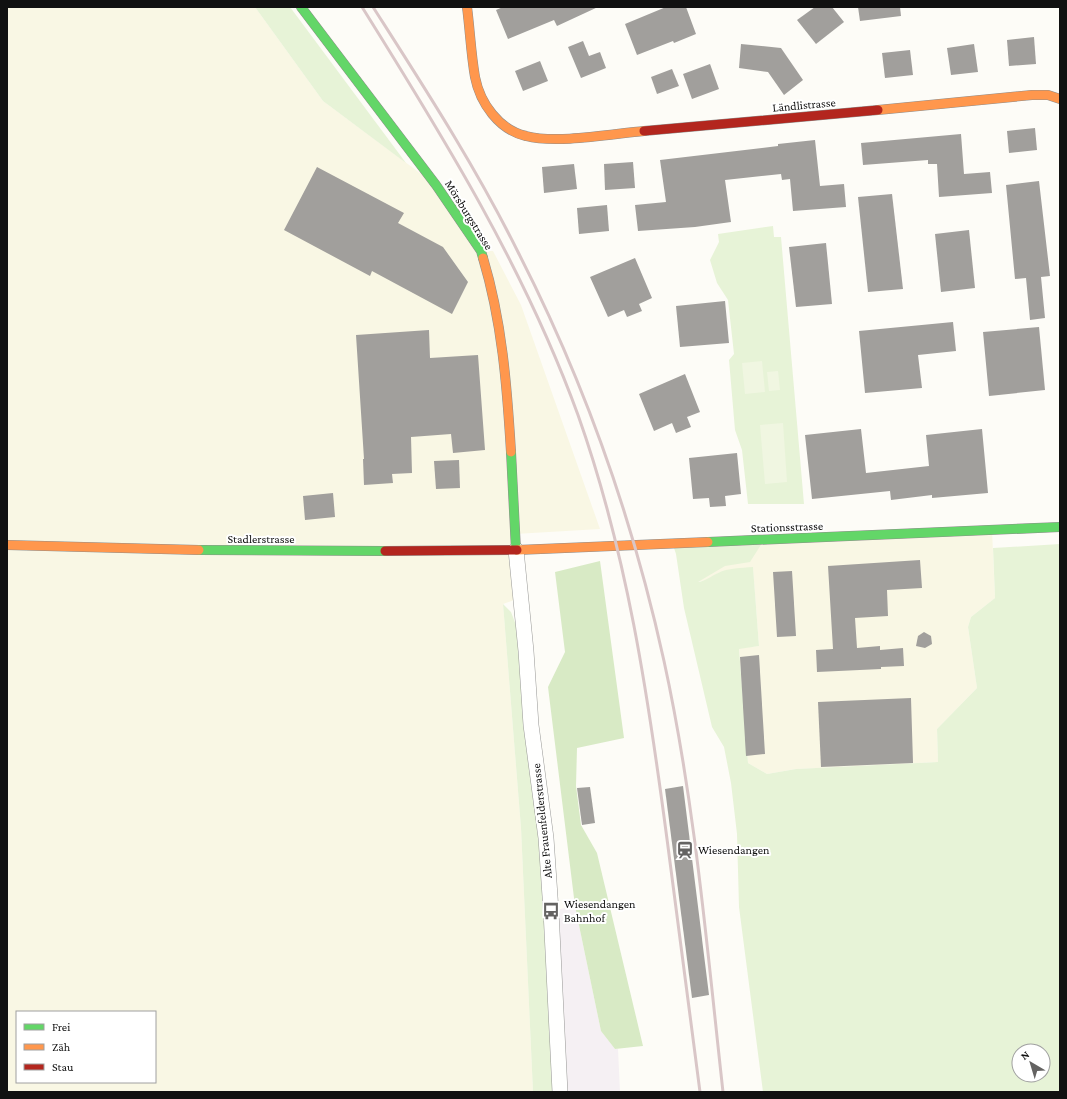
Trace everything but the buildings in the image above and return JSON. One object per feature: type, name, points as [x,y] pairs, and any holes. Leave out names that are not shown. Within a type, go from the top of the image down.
[{"type":"street","name":"Mörsburgstrasse","points":[[301,7],[436,185],[481,251],[492,287],[500,330],[508,398],[516,550]]},
{"type":"street","name":"Ländlistrasse","points":[[467,7],[475,78],[485,105],[497,119],[517,133],[531,137],[549,139],[1032,95],[1048,95],[1060,99]]},
{"type":"street","name":"Stationsstrasse","points":[[516,550],[1060,527]]},
{"type":"street","name":"Stadlerstrasse","points":[[7,546],[189,550],[516,550]]},
{"type":"street","name":"Alte Frauenfelderstrasse","points":[[516,550],[526,652],[531,725],[547,851],[560,1092]]},
{"type":"shaded area","points":[[7,7],[255,7],[323,101],[436,185],[481,251],[493,251],[521,305],[600,529],[515,534],[520,598],[503,604],[521,828],[533,1092],[7,1092]]},
{"type":"shaded area","points":[[992,530],[995,598],[971,617],[968,627],[977,688],[937,729],[938,762],[796,769],[767,774],[748,763],[739,648],[759,646],[753,568],[728,570],[718,573],[707,580],[696,582],[725,565],[731,565],[764,540]]},
{"type":"shaded area","points":[[575,906],[601,1031],[615,1049],[618,1049],[620,1092],[560,1092],[551,911]]},
{"type":"green space","points":[[255,7],[290,7],[406,163],[323,101]]},
{"type":"green space","points":[[773,226],[774,237],[781,237],[804,504],[748,504],[742,450],[735,430],[729,360],[734,354],[728,300],[717,283],[710,260],[719,242],[718,234]]},
{"type":"green space","points":[[762,361],[765,392],[745,394],[742,363]]},
{"type":"green space","points":[[778,371],[780,390],[769,391],[767,372]]},
{"type":"green space","points":[[783,423],[787,482],[765,484],[760,425]]},
{"type":"green space","points":[[764,540],[750,562],[725,566],[698,582],[704,581],[726,570],[753,567],[759,646],[739,649],[748,763],[767,774],[796,769],[938,762],[937,729],[977,688],[968,627],[971,617],[995,598],[993,548],[1060,544],[1060,1092],[763,1092],[739,907],[737,834],[731,783],[724,747],[712,727],[684,608],[676,554],[672,542]]},
{"type":"green space","points":[[600,561],[624,738],[577,748],[576,786],[581,825],[597,853],[643,1046],[615,1049],[601,1031],[575,906],[548,687],[565,652],[555,572]]},
{"type":"green space","points":[[503,604],[511,612],[526,651],[560,1092],[533,1092],[521,828]]},
{"type":"railway","points":[[362,7],[423,105],[481,205],[508,256],[557,361],[578,415],[595,467],[623,572],[634,625],[652,731],[700,1092]]},
{"type":"railway","points":[[373,7],[467,158],[502,220],[542,301],[564,350],[585,401],[622,504],[652,608],[675,714],[699,876],[723,1092]]},
{"type":"traffic: fast","points":[[301,7],[436,185],[481,251],[483,258]]},
{"type":"traffic: fast","points":[[511,452],[516,550]]},
{"type":"traffic: fast","points":[[708,542],[1060,527]]},
{"type":"traffic: fast","points":[[199,550],[385,551]]},
{"type":"traffic: slow","points":[[467,7],[475,77],[478,87],[486,106],[499,122],[507,128],[526,136],[553,139],[584,138],[644,131]]},
{"type":"traffic: slow","points":[[878,110],[1032,95],[1048,95],[1060,99]]},
{"type":"traffic: slow","points":[[483,258],[495,306],[503,354],[511,452]]},
{"type":"traffic: slow","points":[[517,550],[708,542]]},
{"type":"traffic: slow","points":[[7,545],[199,550]]},
{"type":"traffic: jam","points":[[644,131],[878,110]]},
{"type":"traffic: jam","points":[[385,551],[517,550]]},
{"type":"place","name":"Wiesendangen","points":[[685,850]]},
{"type":"place","name":"Wiesendangen Bahnhof","points":[[551,911]]}]
